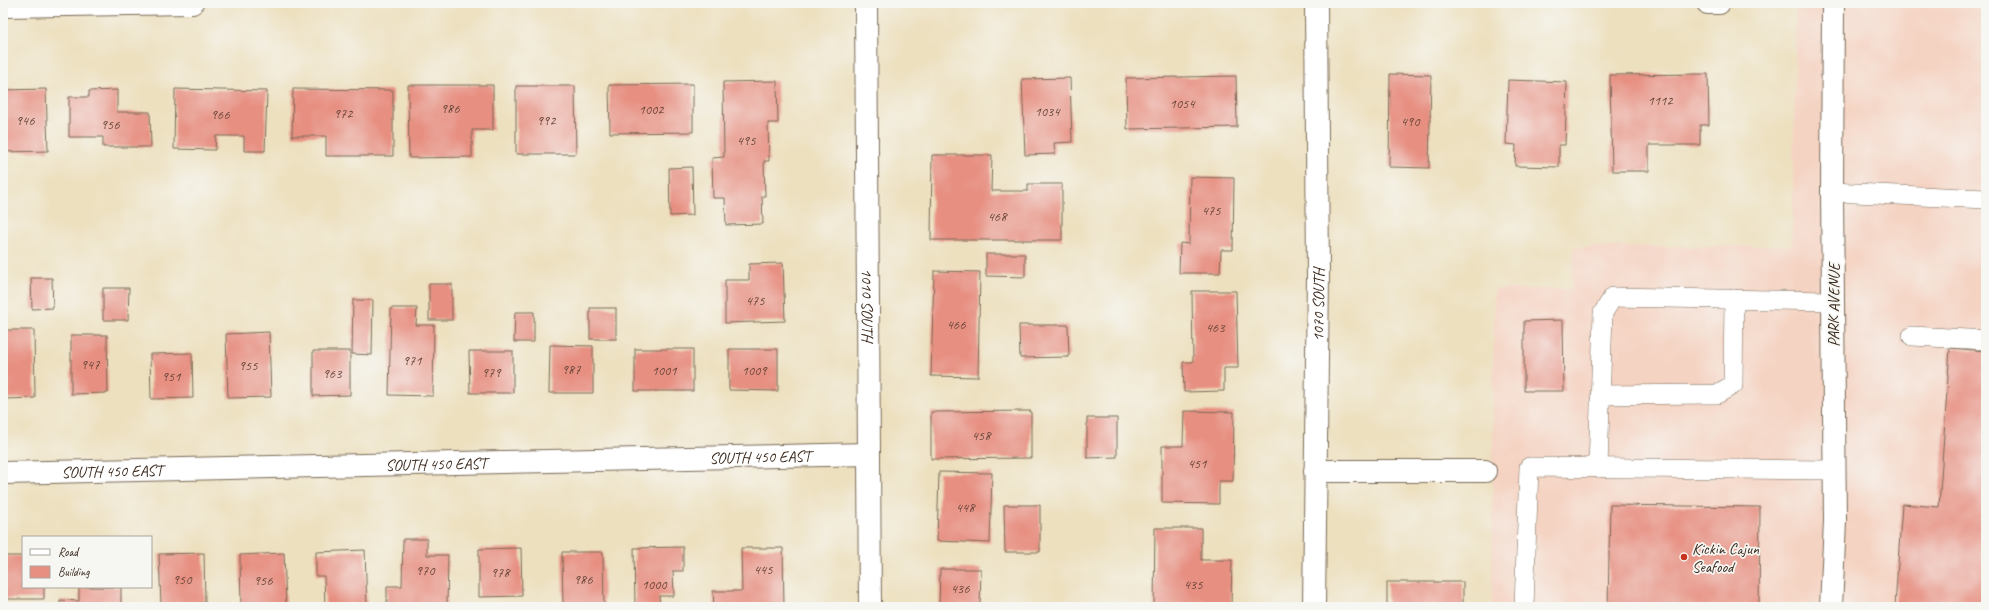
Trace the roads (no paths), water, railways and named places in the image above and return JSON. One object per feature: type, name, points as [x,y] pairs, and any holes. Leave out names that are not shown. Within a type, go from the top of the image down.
[{"type":"street","points":[[3,6],[192,3]]},
{"type":"street","name":"1010 SOUTH","points":[[866,3],[870,607]]},
{"type":"street","name":"1070 SOUTH","points":[[1314,607],[1318,276],[1316,3]]},
{"type":"street","points":[[1708,3],[1719,3]]},
{"type":"street","name":"PARK AVENUE","points":[[1832,607],[1835,521],[1832,192],[1833,3]]},
{"type":"street","name":"SOUTH 450 EAST","points":[[3,473],[869,454]]},
{"type":"street","points":[[1315,470],[1484,471]]},
{"type":"lane","points":[[1832,192],[1986,198]]},
{"type":"lane","points":[[1598,468],[1602,313],[1613,297],[1833,301]]},
{"type":"lane","points":[[1600,395],[1717,394],[1733,385],[1734,299]]},
{"type":"lane","points":[[1912,336],[1986,340]]},
{"type":"lane","points":[[1524,607],[1529,467],[1834,470]]},
{"type":"place","name":"Kickin Cajun Seafood","points":[[1684,557]]}]
